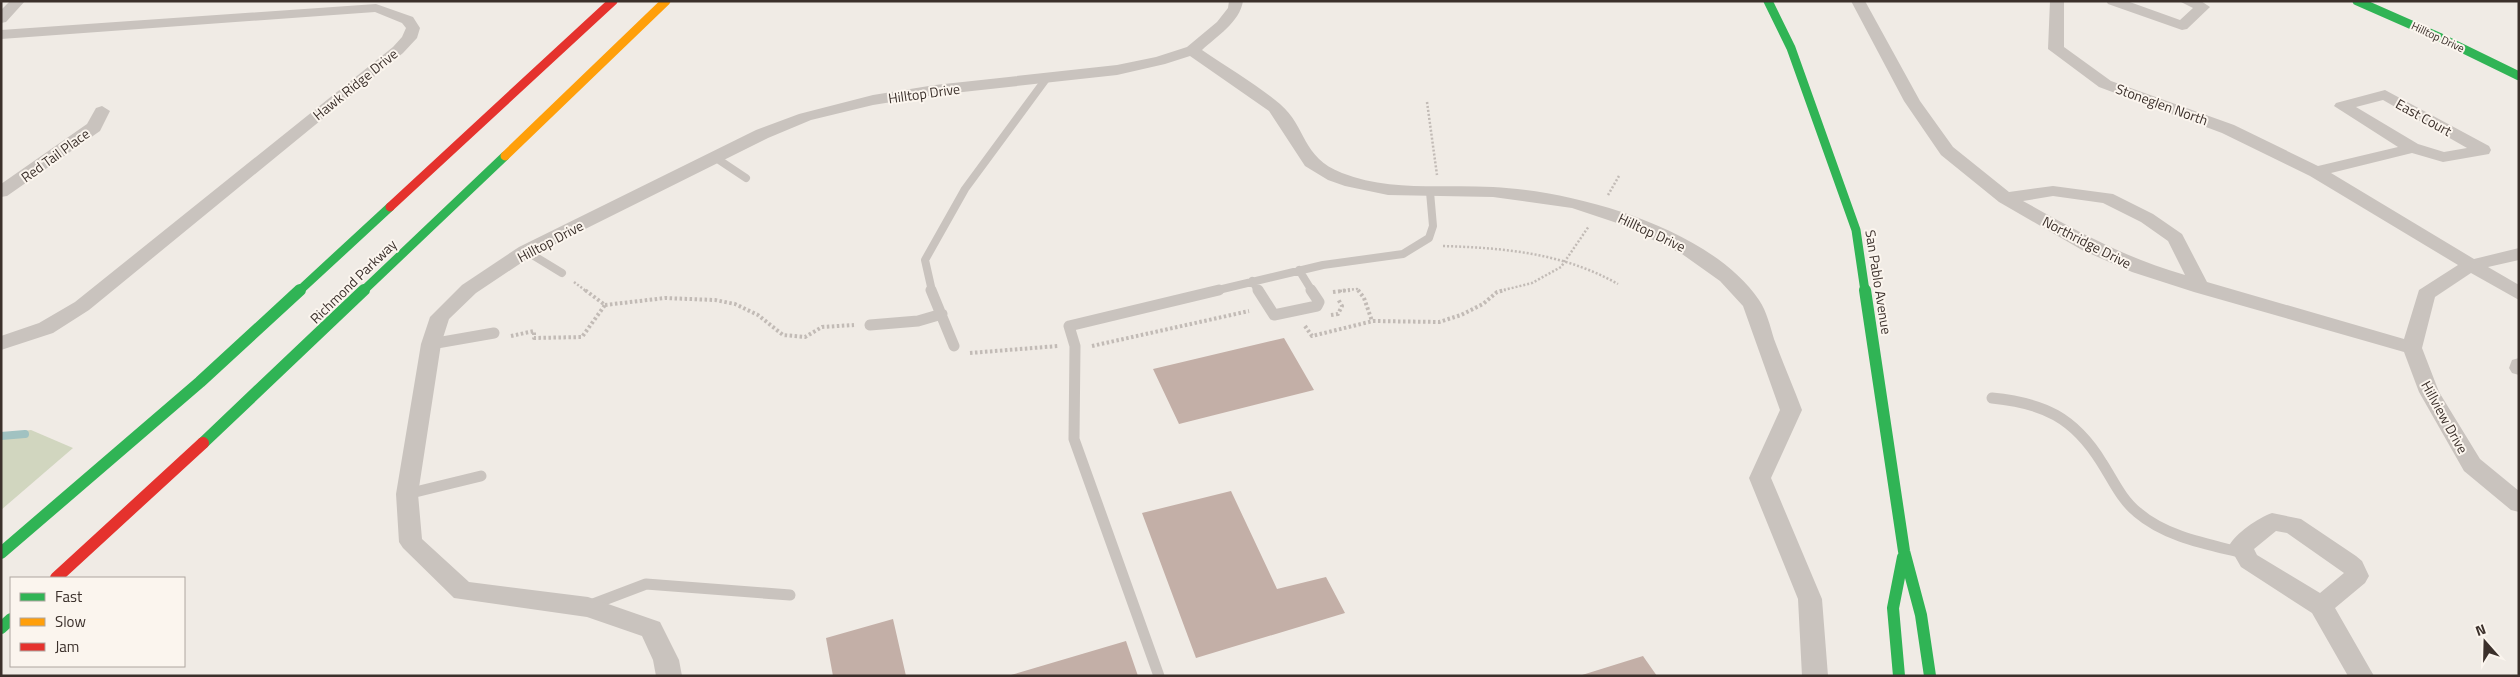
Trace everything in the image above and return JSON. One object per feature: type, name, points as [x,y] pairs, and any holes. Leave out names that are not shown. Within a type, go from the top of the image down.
[{"type":"main road","name":"Richmond Parkway","points":[[1,553],[200,382],[613,1]]},
{"type":"main road","name":"Richmond Parkway","points":[[57,577],[263,388],[666,1]]},
{"type":"main road","name":"San Pablo Avenue","points":[[1768,1],[1791,48],[1856,230],[1904,551],[1920,615],[1930,676]]},
{"type":"main road","name":"Hilltop Drive","points":[[2357,1],[2439,37],[2519,76]]},
{"type":"main road","name":"San Pablo Avenue","points":[[1899,676],[1893,608],[1904,551]]},
{"type":"street","points":[[1,19],[18,1]]},
{"type":"street","name":"Hilltop Drive","points":[[669,676],[666,660],[652,629],[588,606],[464,591],[411,542],[407,494],[430,344],[440,318],[469,290],[526,251],[762,134],[806,117],[873,100],[935,90],[1117,70],[1160,61],[1192,50],[1222,25],[1235,8],[1236,1]]},
{"type":"street","name":"Northridge Drive","points":[[1858,1],[1912,101],[1947,150],[2005,198],[2089,246],[2139,268],[2201,288],[2412,348]]},
{"type":"street","name":"Stoneglen North","points":[[2057,1],[2056,49],[2106,84],[2228,129],[2316,172]]},
{"type":"street","points":[[2113,1],[2182,26],[2203,7],[2186,1]]},
{"type":"street","name":"Hawk Ridge Drive","points":[[1,35],[376,8],[408,20],[413,28],[409,38],[398,50],[82,306],[46,328],[1,343]]},
{"type":"street","name":"Hilltop Drive","points":[[1192,50],[1275,108],[1286,120],[1314,165],[1338,180],[1377,190],[1500,192],[1538,195],[1601,209],[1650,228],[1692,252],[1733,282],[1752,304],[1791,410],[1760,478],[1810,599],[1815,676]]},
{"type":"street","name":"East Court","points":[[2385,95],[2482,150],[2443,157],[2412,148],[2404,144],[2342,106],[2385,95]]},
{"type":"street","name":"Red Tail Place","points":[[1,192],[94,127],[102,111]]},
{"type":"street","points":[[2316,172],[2412,148]]},
{"type":"street","points":[[2316,172],[2519,294]]},
{"type":"street","points":[[2005,198],[2053,191],[2108,198],[2147,218],[2176,238],[2201,288]]},
{"type":"street","points":[[2412,348],[2426,294],[2471,265],[2519,254]]},
{"type":"street","name":"Hillview Drive","points":[[2412,348],[2428,392],[2472,465],[2519,504]]},
{"type":"street","points":[[2321,606],[2357,576],[2354,568],[2348,562],[2293,525],[2277,522],[2272,522],[2241,546],[2249,561],[2321,606],[2361,676]]},
{"type":"lane","points":[[954,346],[929,284],[925,260],[965,189],[1046,79]]},
{"type":"lane","points":[[716,158],[746,178]]},
{"type":"lane","points":[[1160,676],[1074,439],[1075,346],[1069,326],[1299,270],[1339,262],[1384,257],[1416,248],[1429,238],[1433,226],[1436,191]]},
{"type":"lane","points":[[526,251],[562,274]]},
{"type":"lane","points":[[1252,281],[1274,315],[1317,306],[1319,302],[1299,270]]},
{"type":"lane","points":[[870,325],[918,321],[942,314]]},
{"type":"lane","points":[[430,344],[494,333]]},
{"type":"lane","points":[[1992,398],[2019,401],[2049,410],[2076,432],[2098,456],[2123,498],[2142,517],[2166,530],[2244,553]]},
{"type":"lane","points":[[407,494],[481,476]]},
{"type":"lane","points":[[588,606],[646,584],[790,595]]},
{"type":"path","points":[[1428,102],[1438,183],[1436,191]]},
{"type":"path","points":[[1303,322],[1312,336],[1372,321],[1439,322],[1483,304],[1497,292],[1532,283],[1546,277],[1561,267],[1567,260],[1601,209],[1619,176]]},
{"type":"path","points":[[1444,241],[1440,246],[1540,253],[1567,260],[1603,274],[1618,284]]},
{"type":"path","points":[[562,274],[605,306]]},
{"type":"path","points":[[509,336],[534,331],[534,338],[582,337],[599,310],[605,306],[665,298],[715,300],[735,304],[758,315],[783,335],[805,337],[815,328],[827,325],[870,325]]},
{"type":"green space","points":[[31,430],[73,448],[1,510],[1,434]]},
{"type":"building","points":[[1284,338],[1314,390],[1179,424],[1153,369]]},
{"type":"building","points":[[1231,491],[1277,589],[1326,577],[1345,613],[1196,658],[1142,513]]},
{"type":"building","points":[[893,619],[906,676],[833,676],[826,638]]},
{"type":"building","points":[[1126,641],[1138,676],[1011,676],[1011,675]]},
{"type":"building","points":[[1643,656],[1657,676],[1582,676],[1582,675]]},
{"type":"waterway","points":[[1,436],[25,434]]},
{"type":"traffic: fast","points":[[1768,1],[1791,48],[1856,230],[1904,551],[1921,615],[1930,676]]},
{"type":"traffic: fast","points":[[2357,1],[2439,37],[2519,76]]},
{"type":"traffic: fast","points":[[203,443],[505,156]]},
{"type":"traffic: fast","points":[[1,553],[200,382],[390,207]]},
{"type":"traffic: fast","points":[[1899,676],[1893,608],[1903,557]]},
{"type":"traffic: fast","points":[[1,628],[10,620]]},
{"type":"traffic: slow","points":[[505,156],[666,1]]},
{"type":"traffic: jam","points":[[390,207],[613,1]]},
{"type":"traffic: jam","points":[[57,577],[203,443]]}]
